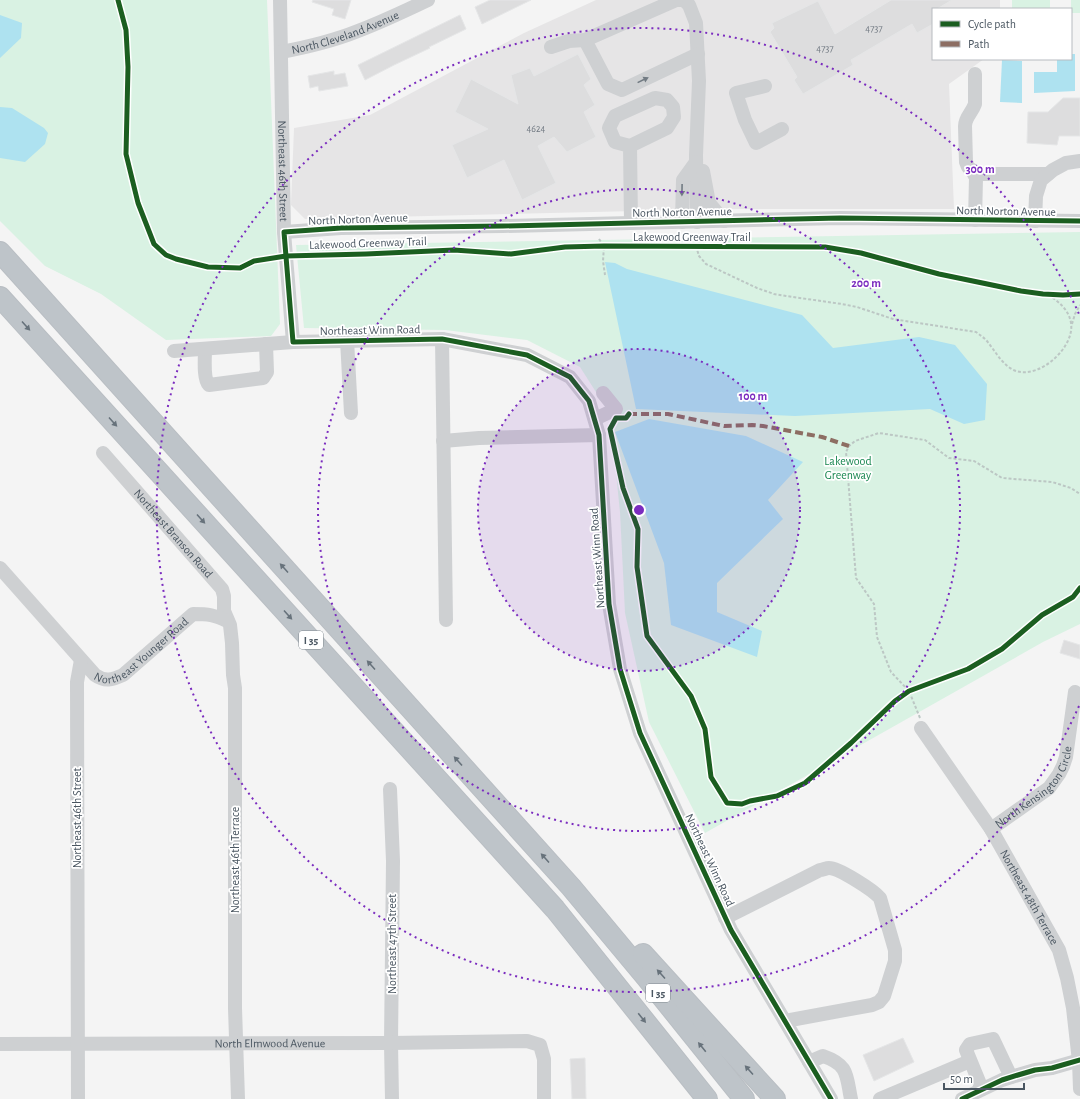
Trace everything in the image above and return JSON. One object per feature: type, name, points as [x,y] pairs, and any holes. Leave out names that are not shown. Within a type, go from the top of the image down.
[{"type":"highway","name":"I 35","points":[[0,252],[571,887],[646,977],[744,1099]]},
{"type":"highway","name":"I 35","points":[[0,297],[554,910],[706,1097]]},
{"type":"highway","points":[[571,887],[608,916],[775,1099]]},
{"type":"street","name":"Northeast 46th Street","points":[[280,0],[284,232],[293,342]]},
{"type":"street","name":"North Cleveland Avenue","points":[[281,52],[320,43],[378,24],[428,0]]},
{"type":"street","points":[[551,48],[569,41],[585,40],[676,0]]},
{"type":"street","points":[[679,0],[684,0],[689,5],[696,23],[699,81],[696,162],[697,222]]},
{"type":"street","points":[[585,40],[608,84],[622,90],[698,54]]},
{"type":"street","points":[[974,220],[976,178],[966,162],[965,120],[975,104],[975,74]]},
{"type":"street","points":[[765,86],[736,92],[745,120],[756,143],[782,129]]},
{"type":"street","points":[[630,146],[631,223]]},
{"type":"street","points":[[1035,221],[1036,196],[1041,180],[1053,170],[1066,163],[1080,161]]},
{"type":"street","points":[[696,162],[702,169],[709,203],[724,221]]},
{"type":"street","points":[[682,222],[683,180],[696,162]]},
{"type":"street","points":[[974,174],[1048,174]]},
{"type":"street","name":"North Norton Avenue","points":[[284,232],[341,228],[503,226],[840,218],[1080,222]]},
{"type":"street","points":[[442,339],[446,620]]},
{"type":"street","name":"Northeast Winn Road","points":[[174,351],[293,342],[442,339],[526,355],[570,377],[590,400],[599,435],[609,604],[620,669],[640,734],[731,930],[831,1099]]},
{"type":"street","points":[[347,340],[351,413]]},
{"type":"street","points":[[204,349],[205,378],[206,383],[209,385],[263,378],[268,372],[266,344]]},
{"type":"street","points":[[595,419],[616,410],[603,394]]},
{"type":"street","points":[[443,441],[479,438],[599,435]]},
{"type":"street","name":"Northeast Branson Road","points":[[103,453],[222,589],[224,596],[224,611],[228,621]]},
{"type":"street","points":[[0,568],[82,660]]},
{"type":"street","name":"Northeast Younger Road","points":[[82,660],[95,675],[102,680],[109,680],[123,675],[194,614],[208,614],[228,621]]},
{"type":"street","name":"Northeast 46th Terrace","points":[[228,621],[230,625],[232,643],[234,688],[235,992],[238,1099]]},
{"type":"street","name":"Northeast 46th Street","points":[[78,1099],[77,682],[82,660]]},
{"type":"street","name":"North Kensington Circle","points":[[991,829],[1045,791],[1059,774],[1066,757],[1075,692]]},
{"type":"street","name":"Northeast 48th Terrace","points":[[921,728],[991,829],[1059,950],[1067,978],[1073,1008],[1080,1060],[1080,1089]]},
{"type":"street","name":"Northeast 47th Street","points":[[390,789],[393,861],[392,1099]]},
{"type":"street","points":[[725,918],[820,870],[830,868],[839,870],[875,892],[880,898],[895,950],[895,961],[884,996],[879,1002],[872,1005],[785,1021]]},
{"type":"street","points":[[982,1089],[966,1050],[970,1044],[993,1039],[1011,1077]]},
{"type":"street","name":"North Elmwood Avenue","points":[[0,1044],[236,1044],[527,1041],[540,1045],[544,1059],[544,1099]]},
{"type":"street","points":[[809,1062],[823,1056],[835,1060],[845,1070],[851,1099]]},
{"type":"street","points":[[962,1099],[1011,1077],[1080,1060]]},
{"type":"street","points":[[880,1099],[970,1061]]},
{"type":"path","points":[[599,239],[604,246],[603,261],[606,275]]},
{"type":"path","points":[[596,246],[610,246]]},
{"type":"path","points":[[696,246],[698,256],[706,264],[757,288],[774,294],[842,304],[857,307],[893,319],[976,332],[986,340],[998,357],[1016,371],[1027,372],[1039,370],[1050,363],[1060,353],[1068,340],[1071,330],[1071,322],[1068,314],[1059,302],[1046,295]]},
{"type":"path","points":[[1046,295],[1056,295]]},
{"type":"path","points":[[1071,326],[1080,305]]},
{"type":"path","points":[[921,728],[920,716],[909,692],[891,672],[877,637],[874,604],[856,578],[846,452],[849,446],[855,441],[879,433],[925,440],[949,458],[974,461],[1002,478],[1052,482],[1071,488],[1080,494]]},
{"type":"shaded area","points":[[596,0],[1000,0],[1000,8],[932,8],[932,60],[983,60],[949,84],[954,209],[721,209],[305,219],[291,205],[294,128],[370,115],[524,33]]},
{"type":"green space","points":[[0,0],[267,0],[280,324],[271,336],[166,340],[101,294],[45,266],[0,221]]},
{"type":"green space","points":[[1012,0],[1050,0],[1050,8],[1012,8]]},
{"type":"green space","points":[[1071,0],[1080,0],[1080,13],[1072,13]]},
{"type":"green space","name":"Lakewood Greenway","points":[[1080,232],[1080,624],[1043,642],[705,833],[649,722],[625,613],[620,512],[610,414],[580,367],[527,340],[445,330],[304,328],[296,245]]},
{"type":"water","points":[[0,15],[22,23],[21,38],[0,58]]},
{"type":"water","points":[[1072,54],[1075,54],[1075,91],[1034,93],[1034,72],[1057,72],[1057,60],[1072,60]]},
{"type":"water","points":[[1002,60],[1022,61],[1022,103],[1000,102]]},
{"type":"water","points":[[0,107],[12,108],[44,128],[48,133],[45,144],[25,162],[0,158]]},
{"type":"water","points":[[605,262],[615,263],[627,269],[802,315],[833,348],[919,337],[955,345],[987,384],[985,420],[964,424],[930,409],[795,416],[636,409]]},
{"type":"water","points":[[649,419],[746,436],[803,462],[768,500],[783,519],[717,583],[717,612],[762,631],[757,657],[671,625],[664,563],[615,432]]},
{"type":"building","points":[[313,0],[351,0],[345,19],[332,15],[334,9],[312,2]]},
{"type":"building","points":[[490,0],[531,0],[482,24],[475,7]]},
{"type":"building","points":[[891,0],[952,0],[939,8],[932,8],[932,25],[917,33],[912,24],[851,60],[853,65],[803,94],[794,80],[797,77],[770,32],[774,28],[772,23],[818,1],[835,34]]},
{"type":"building","points":[[460,15],[466,29],[365,80],[358,65]]},
{"type":"building","points":[[578,54],[591,79],[584,85],[595,105],[584,112],[596,137],[567,152],[554,137],[538,146],[556,183],[522,200],[504,160],[467,178],[452,145],[488,129],[455,112],[471,79],[518,104],[511,75],[530,68],[534,76]]},
{"type":"building","points":[[334,71],[334,75],[345,73],[348,86],[319,91],[318,86],[310,88],[308,76]]},
{"type":"building","points":[[1063,98],[1080,98],[1080,136],[1059,136],[1057,145],[1027,143],[1028,112],[1048,112]]},
{"type":"building","points":[[1064,640],[1080,645],[1080,659],[1060,653]]},
{"type":"building","points":[[903,1038],[914,1062],[874,1081],[863,1055]]},
{"type":"building","points":[[585,1058],[586,1099],[572,1099],[570,1059]]},
{"type":"marked path","points":[[629,414],[668,414],[724,426],[763,426],[822,437],[849,446]]},
{"type":"cycle path","name":"Lakewood Greenway Trail","points":[[118,0],[126,30],[128,67],[126,154],[138,203],[154,244],[166,255],[176,259],[208,267],[240,268],[254,261],[286,256],[454,250],[511,254],[565,247],[604,246],[825,247],[861,253],[939,274],[1021,291],[1043,294],[1080,294]]},
{"type":"cycle path","name":"Lakewood Greenway Trail","points":[[831,1099],[731,930],[640,733],[620,669],[609,604],[599,435],[589,401],[570,377],[527,355],[442,339],[293,342],[284,232],[341,228],[503,226],[840,218],[1080,221]]},
{"type":"cycle path","points":[[629,414],[626,418],[616,418],[610,429],[623,488],[638,529],[637,567],[647,636],[691,696],[705,729],[711,777],[727,803],[742,804],[777,796],[805,783],[851,743],[895,701],[909,691],[968,669],[1002,649],[1042,615],[1073,597],[1080,588]]},
{"type":"cycle path","points":[[962,1099],[1002,1080],[1035,1070],[1052,1068],[1080,1060]]}]
